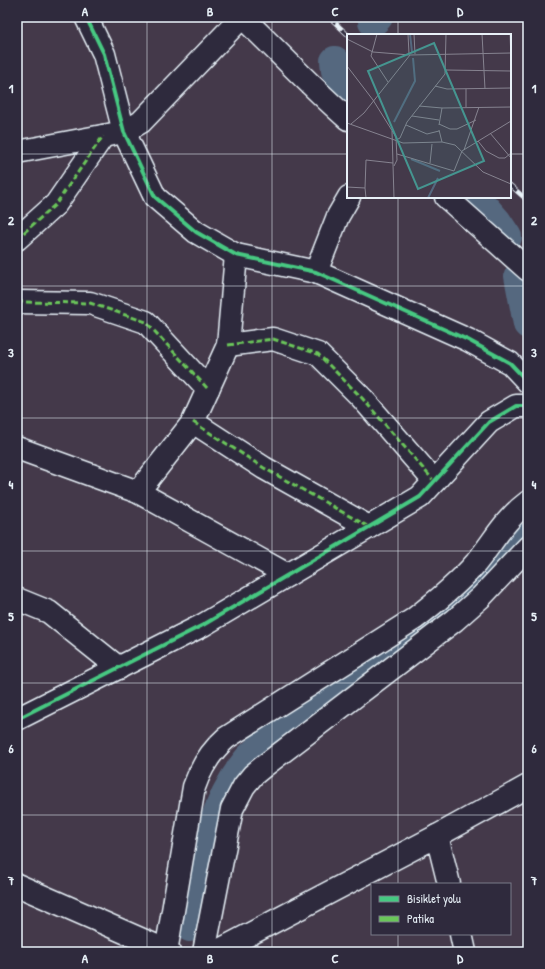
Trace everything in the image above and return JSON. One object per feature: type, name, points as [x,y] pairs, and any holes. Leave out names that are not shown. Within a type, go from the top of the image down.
[{"type":"street","points":[[86,17],[104,54],[114,134],[155,197],[196,232],[236,255],[316,272],[468,340],[510,364],[528,382]]},
{"type":"street","points":[[17,152],[114,134],[141,122],[242,17],[347,118]]},
{"type":"street","points":[[17,239],[56,204],[114,134]]},
{"type":"street","points":[[316,272],[338,216],[348,198]]},
{"type":"street","points":[[447,198],[528,270]]},
{"type":"street","points":[[138,492],[193,422],[228,345],[236,255]]},
{"type":"street","points":[[17,302],[90,303],[146,322],[208,389]]},
{"type":"street","points":[[228,345],[273,339],[318,354],[362,398],[434,481]]},
{"type":"street","points":[[17,720],[203,625],[420,497],[489,422],[516,406],[528,406]]},
{"type":"street","points":[[193,422],[264,468],[369,527]]},
{"type":"street","points":[[17,448],[138,492],[288,575]]},
{"type":"street","points":[[17,885],[168,952],[194,787],[203,764],[210,754],[226,738],[414,619],[438,601],[475,563],[510,518],[528,502]]},
{"type":"street","points":[[204,952],[229,820],[237,798],[244,786],[253,775],[264,766],[455,620],[481,597],[528,547]]},
{"type":"street","points":[[17,599],[49,612],[119,668]]},
{"type":"street","points":[[216,952],[437,836],[528,786]]},
{"type":"street","points":[[437,836],[449,883]]},
{"type":"street","points":[[461,935],[465,952]]},
{"type":"waterway","points":[[373,22],[378,17]]},
{"type":"waterway","points":[[335,61],[336,71],[347,87]]},
{"type":"waterway","points":[[476,198],[497,222],[507,237]]},
{"type":"waterway","points":[[519,276],[528,324]]},
{"type":"waterway","points":[[190,927],[203,862],[215,819],[234,779],[249,758],[270,740],[440,616],[475,587],[498,562],[515,537]]},
{"type":"railway","points":[[329,17],[347,34]]},
{"type":"railway","points":[[511,186],[528,201]]},
{"type":"marked path","points":[[17,239],[56,204],[103,136]]},
{"type":"marked path","points":[[17,302],[90,303],[146,322],[208,389]]},
{"type":"marked path","points":[[228,345],[273,339],[318,354],[362,398],[434,481]]},
{"type":"marked path","points":[[193,422],[264,468],[369,527]]},
{"type":"cycle path","points":[[86,17],[104,54],[124,132],[155,197],[196,232],[236,255],[316,272],[468,340],[510,363],[528,382]]},
{"type":"cycle path","points":[[17,719],[203,625],[420,497],[489,422],[516,406],[528,406]]}]
